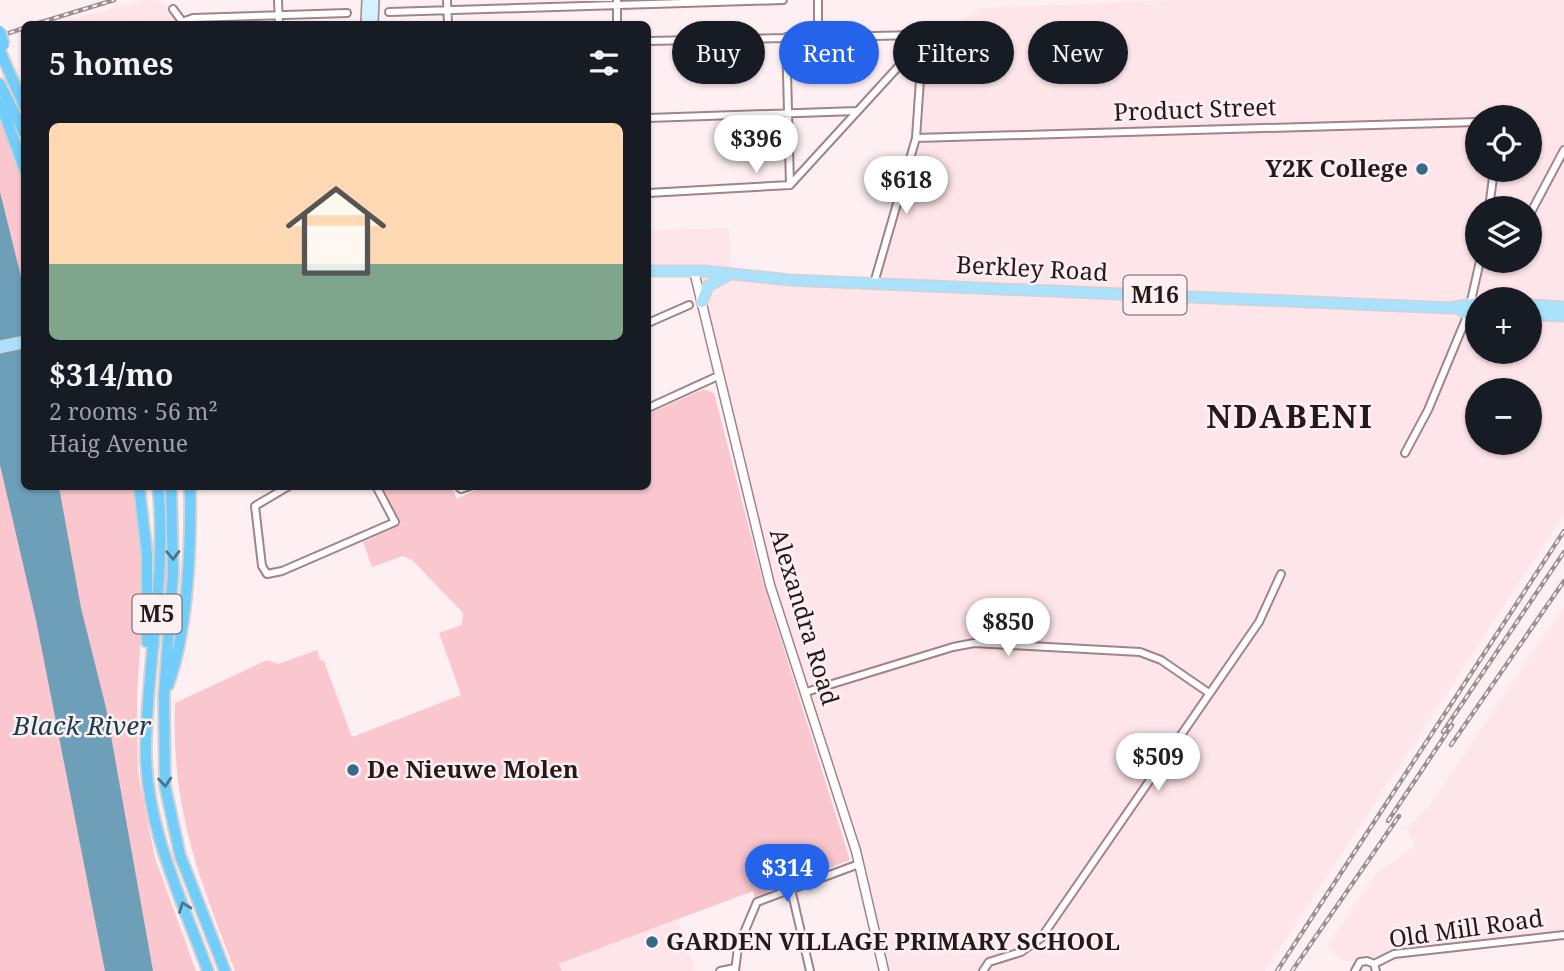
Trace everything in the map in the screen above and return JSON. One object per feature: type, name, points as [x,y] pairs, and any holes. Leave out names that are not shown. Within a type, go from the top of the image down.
[{"type":"highway","points":[[0,32],[2,48],[21,98]]},
{"type":"highway","points":[[2,48],[21,83]]},
{"type":"highway","points":[[0,84],[21,127]]},
{"type":"highway","points":[[0,102],[21,160]]},
{"type":"highway","points":[[139,490],[147,555],[148,631],[141,723],[146,742]]},
{"type":"highway","name":"M5","points":[[158,490],[160,580],[146,742],[148,778],[156,825],[208,971]]},
{"type":"highway","name":"M5","points":[[171,490],[173,573],[164,695],[165,786],[180,855],[225,971]]},
{"type":"highway","points":[[164,695],[174,668],[186,578],[190,490]]},
{"type":"main road","points":[[366,21],[367,0]]},
{"type":"main road","points":[[373,21],[374,0]]},
{"type":"main road","name":"Berkley Road","points":[[651,271],[694,271],[790,280],[1457,308],[1465,306]]},
{"type":"main road","points":[[702,302],[708,286],[731,274]]},
{"type":"main road","name":"Berkley Road","points":[[1457,308],[1465,312]]},
{"type":"main road","points":[[1542,308],[1561,312]]},
{"type":"main road","points":[[1542,314],[1561,312]]},
{"type":"main road","points":[[0,347],[21,343]]},
{"type":"street","points":[[278,0],[279,21]]},
{"type":"street","points":[[447,0],[448,21]]},
{"type":"street","points":[[389,12],[783,0]]},
{"type":"street","points":[[818,0],[818,21]]},
{"type":"street","points":[[617,3],[617,21]]},
{"type":"street","points":[[173,9],[182,21]]},
{"type":"street","points":[[187,21],[193,18],[347,13]]},
{"type":"street","points":[[651,41],[779,37]]},
{"type":"street","points":[[651,193],[790,185],[893,72]]},
{"type":"street","points":[[787,84],[790,185]]},
{"type":"street","points":[[874,283],[916,138],[920,84]]},
{"type":"street","points":[[651,118],[857,111]]},
{"type":"street","name":"Product Street","points":[[916,138],[1465,122]]},
{"type":"street","points":[[1540,196],[1564,150]]},
{"type":"street","name":"Alexandra Road","points":[[694,271],[770,585],[859,864],[884,971]]},
{"type":"street","points":[[651,322],[689,305]]},
{"type":"street","points":[[1405,453],[1465,330]]},
{"type":"street","points":[[651,407],[718,376]]},
{"type":"street","points":[[281,490],[257,502],[255,509],[262,566],[271,575],[395,522],[378,490]]},
{"type":"street","points":[[983,970],[998,957],[1021,952],[1041,939],[1259,622],[1281,574]]},
{"type":"street","points":[[806,692],[974,643],[1140,652],[1161,660],[1209,693]]},
{"type":"street","points":[[720,971],[735,970],[737,947],[757,902],[859,864]]},
{"type":"street","points":[[791,889],[810,971]]},
{"type":"street","name":"Old Mill Road","points":[[1355,971],[1364,961],[1375,968],[1394,954],[1564,935]]},
{"type":"shaded area","points":[[145,0],[157,0],[173,9],[182,21],[64,21]]},
{"type":"shaded area","points":[[1176,0],[1564,0],[1564,514],[1265,971],[884,971],[856,851],[770,585],[694,271],[651,271],[651,230],[729,228],[731,273],[874,283],[915,139],[909,130],[921,84],[1014,84],[1014,21],[958,21],[981,8]]},
{"type":"shaded area","points":[[0,115],[21,170],[21,490],[134,490],[144,587],[137,696],[138,773],[155,858],[196,971],[0,971]]},
{"type":"shaded area","points":[[704,389],[714,393],[763,582],[850,860],[755,897],[753,891],[558,964],[562,971],[235,971],[209,903],[182,809],[177,776],[175,703],[267,660],[278,664],[317,650],[320,660],[324,661],[352,737],[461,695],[439,633],[462,625],[463,613],[412,560],[403,556],[372,567],[363,542],[401,524],[383,490],[452,490],[457,499],[476,490],[651,490],[651,413]]},
{"type":"shaded area","points":[[1564,607],[1564,935],[1394,954],[1374,964],[1342,960],[1327,947],[1374,875],[1415,846],[1406,828],[1428,808]]},
{"type":"shaded area","name":"GARDEN VILLAGE PRIMARY SCHOOL","points":[[677,920],[695,968],[692,971],[562,971],[559,968],[558,964]]},
{"type":"water","name":"Black River","points":[[0,192],[21,277],[21,490],[60,490],[81,608],[106,708],[153,971],[105,971],[36,620],[0,465]]},
{"type":"railway","points":[[45,21],[114,0]]},
{"type":"railway","points":[[0,36],[21,29]]},
{"type":"railway","points":[[1277,971],[1564,531]]},
{"type":"railway","points":[[1443,732],[1564,552]]},
{"type":"railway","points":[[1451,745],[1564,581]]},
{"type":"railway","points":[[1388,821],[1452,725]]},
{"type":"railway","points":[[1292,971],[1399,816]]},
{"type":"place","name":"Y2K College","points":[[1422,169]]},
{"type":"place","name":"De Nieuwe Molen","points":[[353,770]]},
{"type":"place","name":"GARDEN VILLAGE PRIMARY SCHOOL","points":[[652,942]]},
{"type":"district","name":"NDABENI","points":[[1290,417]]}]
